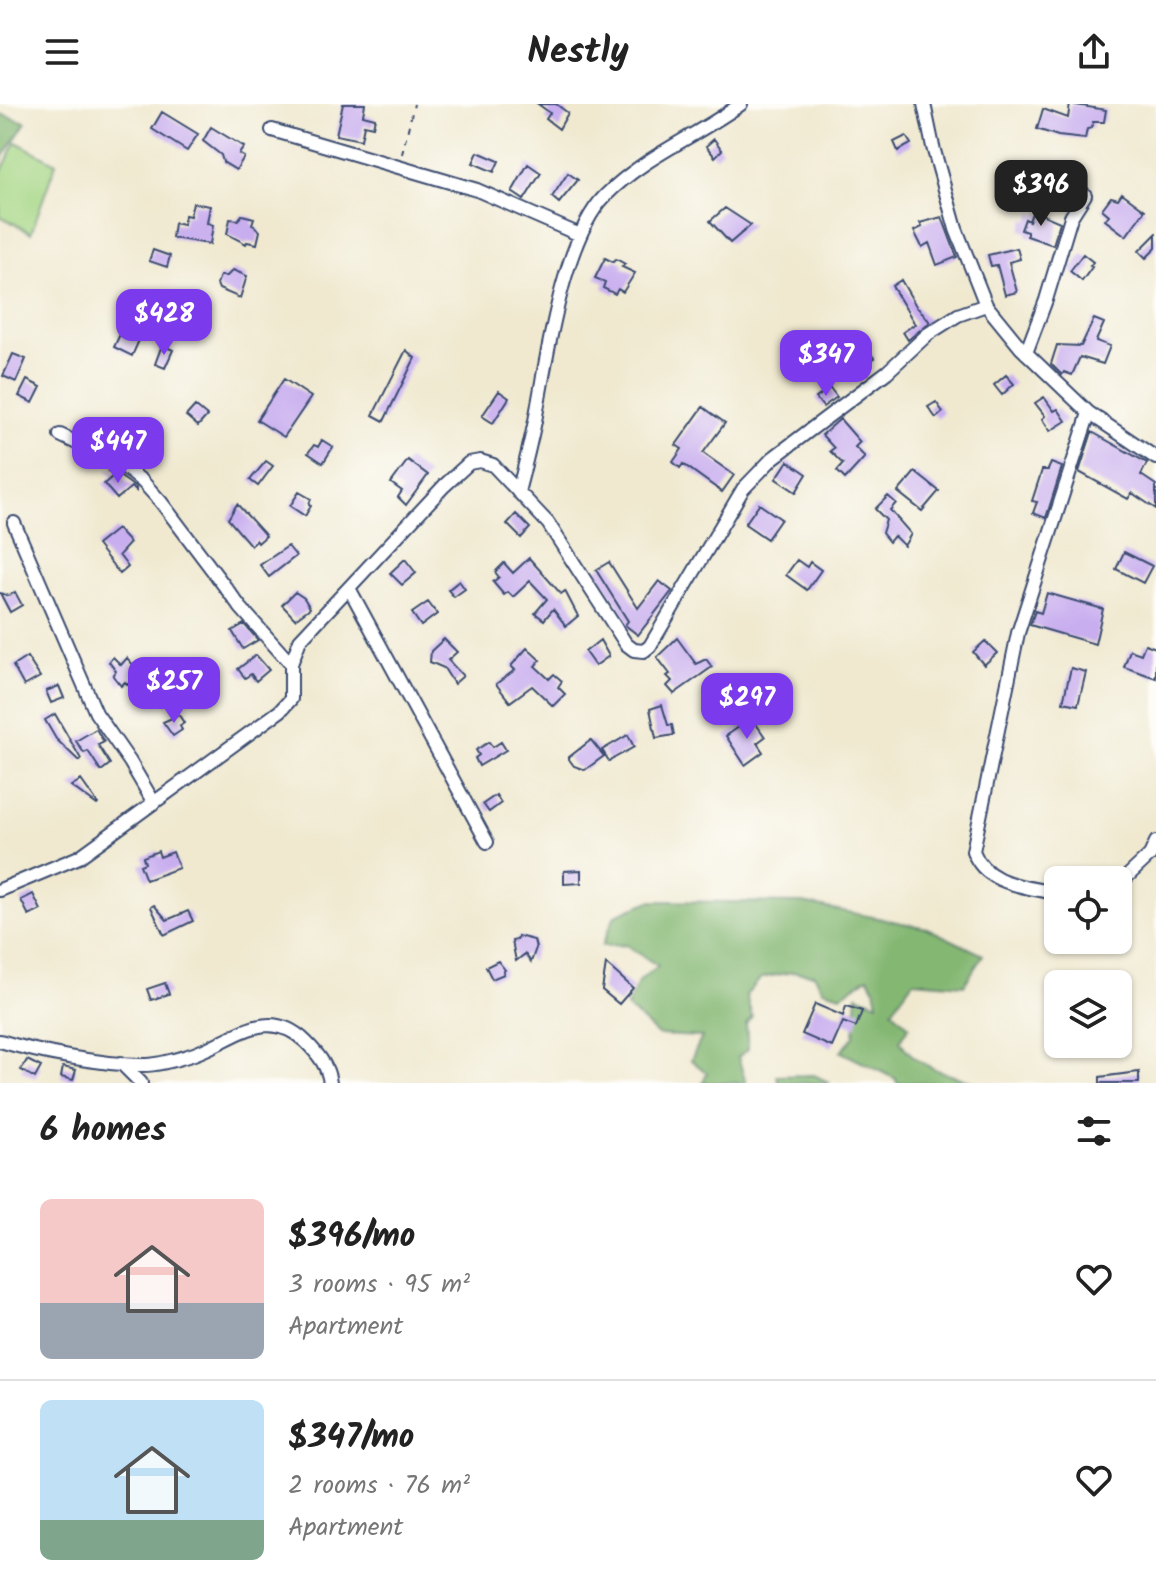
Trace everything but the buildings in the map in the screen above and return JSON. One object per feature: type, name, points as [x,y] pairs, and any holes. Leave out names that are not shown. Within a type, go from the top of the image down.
[{"type":"street","points":[[518,492],[558,303],[589,216],[604,196],[637,168],[710,126],[741,104]]},
{"type":"street","points":[[924,104],[956,229],[986,305],[1026,353],[1089,413],[1156,458]]},
{"type":"street","points":[[272,130],[477,190],[580,235]]},
{"type":"street","points":[[1026,353],[1071,217],[1085,195]]},
{"type":"street","points":[[0,890],[79,857],[280,711],[291,699],[291,664],[300,640],[469,463],[480,461],[493,465],[548,523],[626,644],[634,650],[644,651],[650,646],[743,489],[773,458],[887,372],[928,334],[958,315],[986,305]]},
{"type":"street","points":[[1044,891],[996,879],[979,867],[973,851],[1018,633],[1089,413]]},
{"type":"street","points":[[60,435],[119,463],[142,481],[241,608],[291,664]]},
{"type":"street","points":[[14,523],[96,713],[154,803]]},
{"type":"street","points":[[349,588],[487,842]]},
{"type":"street","points":[[1132,872],[1150,855],[1156,842]]},
{"type":"street","points":[[0,1041],[36,1051],[142,1066],[194,1054],[232,1034],[271,1023],[296,1033],[314,1049],[329,1070],[330,1083]]},
{"type":"street","points":[[121,1063],[141,1083]]},
{"type":"path","points":[[398,166],[414,104]]},
{"type":"green space","points":[[0,114],[26,122],[0,162]]},
{"type":"green space","points":[[16,142],[56,163],[31,233],[0,216],[0,174]]},
{"type":"green space","points":[[650,901],[803,903],[927,928],[983,955],[964,985],[913,981],[892,1010],[909,1026],[900,1041],[915,1058],[934,1069],[977,1083],[897,1083],[896,1079],[841,1052],[854,1036],[857,995],[878,1003],[868,977],[841,995],[823,990],[814,974],[793,972],[761,978],[746,995],[752,1017],[746,1024],[748,1049],[738,1057],[746,1083],[703,1083],[707,1073],[691,1060],[702,1037],[658,1035],[627,1007],[639,981],[658,966],[626,945],[602,946],[615,915]]},
{"type":"green space","points":[[814,1075],[830,1083],[779,1083],[777,1076]]}]
